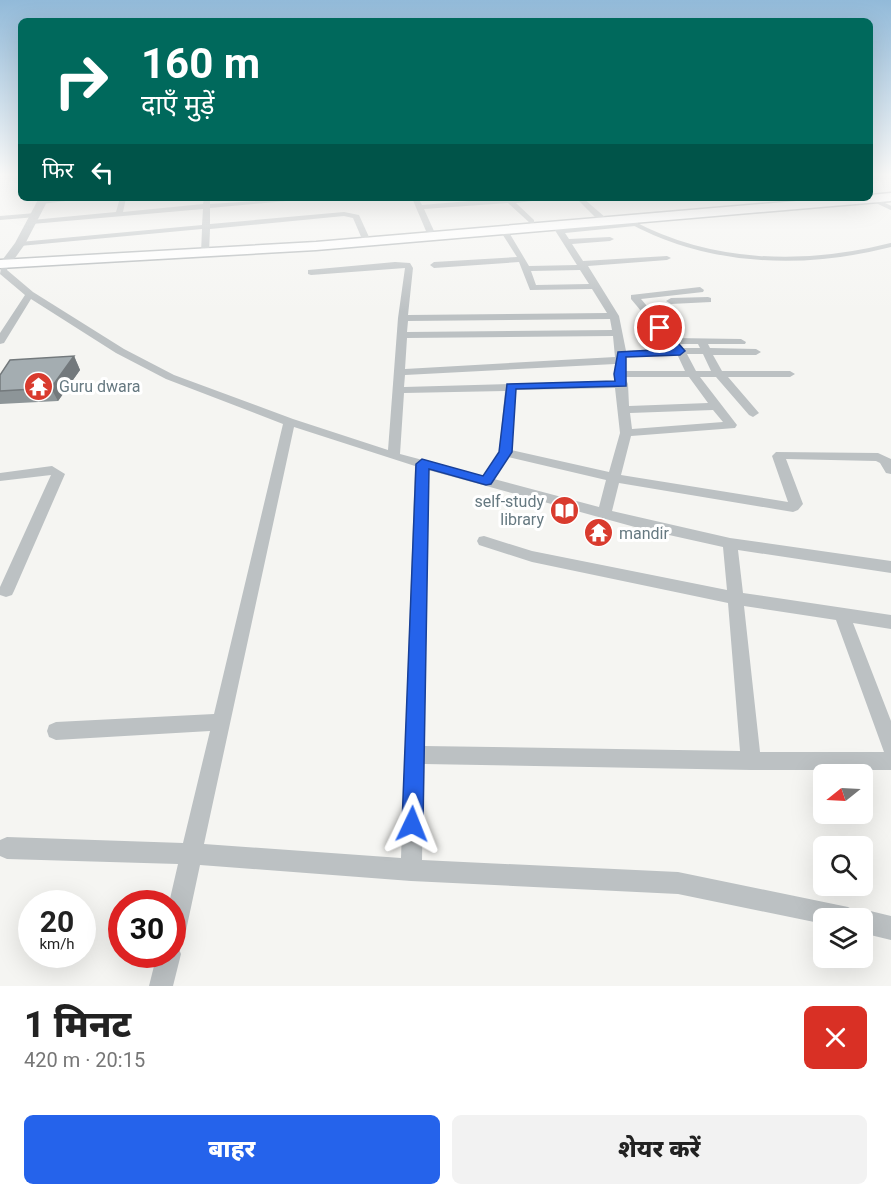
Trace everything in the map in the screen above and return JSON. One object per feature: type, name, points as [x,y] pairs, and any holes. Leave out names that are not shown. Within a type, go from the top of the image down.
[{"type":"highway","points":[[205,250],[566,220]]},
{"type":"highway","points":[[4,261],[365,242],[503,229],[557,227],[591,220]]},
{"type":"highway","points":[[621,220],[640,220]]},
{"type":"street","points":[[33,220],[20,244],[4,261],[2,271],[30,294],[120,351],[170,377],[289,422],[394,456],[604,514],[730,543],[891,567]]},
{"type":"street","points":[[205,250],[206,220]]},
{"type":"street","points":[[20,244],[280,220]]},
{"type":"street","points":[[357,220],[365,237]]},
{"type":"street","points":[[425,220],[430,231]]},
{"type":"street","points":[[604,514],[626,434],[618,333],[614,316],[557,227],[631,221]]},
{"type":"street","points":[[503,229],[527,268],[533,288],[596,286]]},
{"type":"street","points":[[567,242],[610,239]]},
{"type":"street","points":[[527,268],[581,262],[656,249]]},
{"type":"street","points":[[581,262],[666,258]]},
{"type":"street","points":[[434,265],[522,259]]},
{"type":"street","points":[[311,272],[408,266],[394,456]]},
{"type":"street","points":[[626,434],[730,426],[731,423],[692,374],[680,351],[634,296],[700,290]]},
{"type":"street","points":[[0,341],[30,294]]},
{"type":"street","points":[[639,302],[708,300]]},
{"type":"street","points":[[403,318],[614,316]]},
{"type":"street","points":[[403,335],[618,333]]},
{"type":"street","points":[[670,341],[741,342]]},
{"type":"street","points":[[701,341],[718,373],[753,413]]},
{"type":"street","points":[[401,372],[680,351],[756,352]]},
{"type":"street","points":[[400,390],[511,386],[692,374],[790,374]]},
{"type":"street","points":[[486,481],[505,452],[511,386]]},
{"type":"street","points":[[624,410],[718,406]]},
{"type":"street","points":[[185,890],[289,422]]},
{"type":"street","points":[[505,452],[614,478],[793,507],[796,504],[778,456],[780,455],[879,457],[885,460],[891,470]]},
{"type":"street","points":[[411,870],[422,464]]},
{"type":"street","points":[[0,477],[52,470],[58,474],[6,591]]},
{"type":"street","points":[[484,541],[532,556],[735,598],[891,622]]},
{"type":"street","points":[[730,543],[751,761]]},
{"type":"street","points":[[842,614],[891,746]]},
{"type":"street","points":[[56,731],[222,722]]},
{"type":"street","points":[[414,755],[891,761]]},
{"type":"street","points":[[7,848],[194,854],[411,870],[678,883],[813,911]]},
{"type":"street","points":[[873,924],[891,928]]},
{"type":"street","points":[[161,986],[166,968]]},
{"type":"lane","points":[[631,221],[661,238],[681,245],[770,258],[826,258],[891,246]]},
{"type":"building","points":[[74,356],[51,388],[0,391],[0,375],[10,360]]},
{"type":"place","name":"Guru dwara","points":[[38,386]]},
{"type":"place","name":"self-study library","points":[[565,510]]},
{"type":"place","name":"mandir","points":[[598,533]]},
{"type":"route","points":[[412,824],[422,464],[486,481],[505,452],[511,386],[622,384],[619,374],[621,354],[680,351],[660,328]]}]
